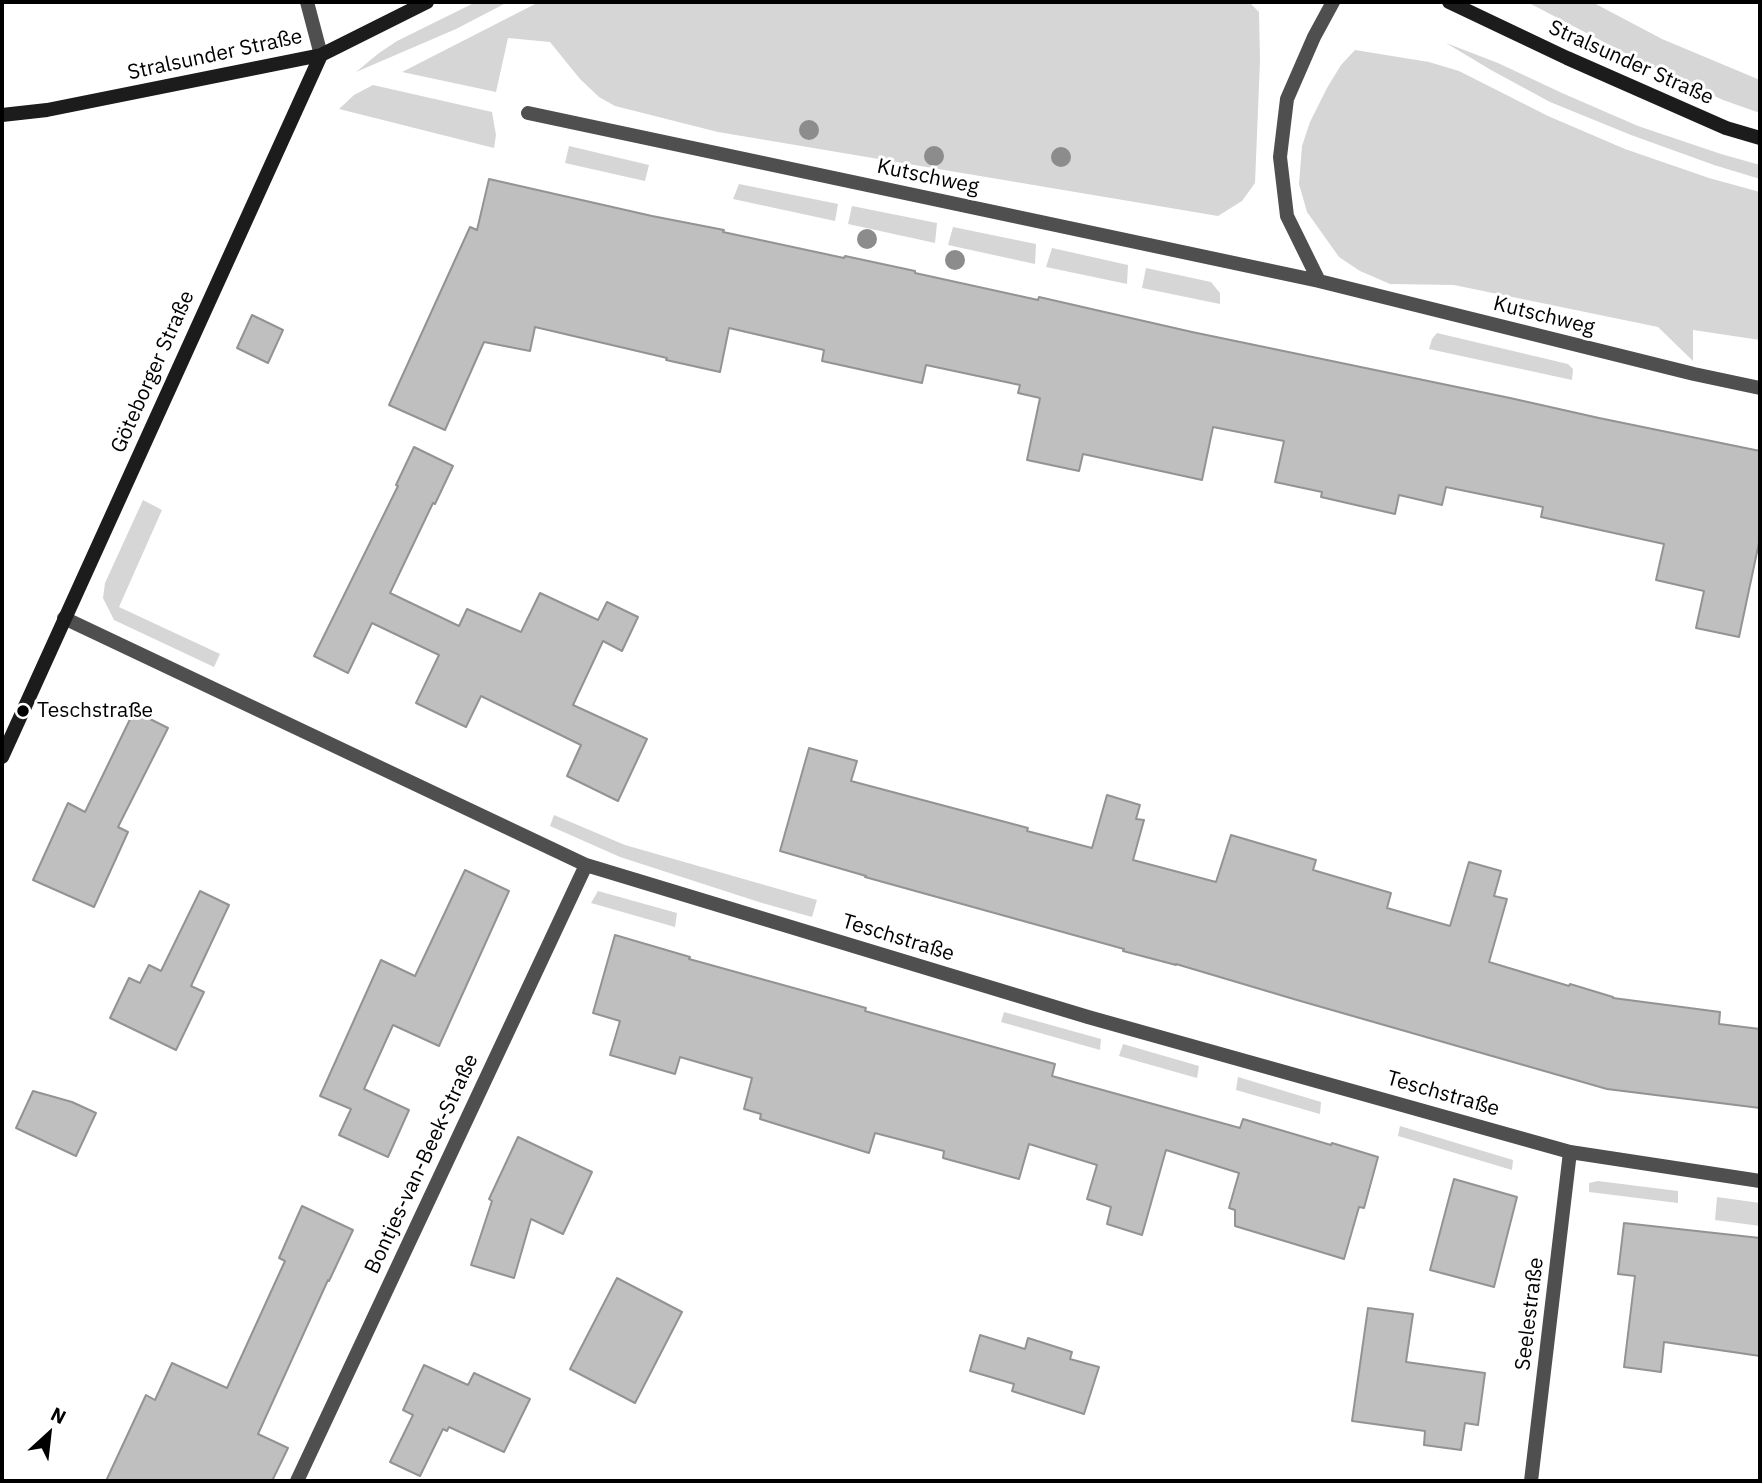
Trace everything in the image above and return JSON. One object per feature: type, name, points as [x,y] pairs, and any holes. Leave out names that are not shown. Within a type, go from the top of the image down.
[{"type":"street","points":[[307,2],[321,55]]},
{"type":"street","name":"Stralsunder Straße","points":[[2,115],[47,110],[321,55],[427,2]]},
{"type":"street","points":[[1319,281],[1287,216],[1280,157],[1287,99],[1314,37],[1333,2]]},
{"type":"street","name":"Stralsunder Straße","points":[[1449,2],[1567,58],[1726,128],[1760,138]]},
{"type":"street","name":"Göteborger Straße","points":[[2,757],[321,55]]},
{"type":"street","name":"Kutschweg","points":[[528,113],[1319,281],[1760,388]]},
{"type":"street","name":"Teschstraße","points":[[64,618],[586,865],[1074,1013],[1570,1152],[1760,1181]]},
{"type":"street","name":"Bontjes-van-Beek-Straße","points":[[297,1481],[586,865]]},
{"type":"street","name":"Seelestraße","points":[[1531,1481],[1570,1152]]},
{"type":"shaded area","points":[[476,2],[508,2],[456,29],[356,72],[397,41]]},
{"type":"shaded area","points":[[539,2],[1249,2],[1259,12],[1260,61],[1255,183],[1242,201],[1218,216],[718,132],[615,106],[599,97],[580,79],[550,42],[508,38],[496,92],[402,72]]},
{"type":"shaded area","points":[[1527,2],[1592,2],[1662,39],[1760,80],[1760,113],[1723,100],[1650,66]]},
{"type":"shaded area","points":[[1446,43],[1498,63],[1638,126],[1760,165],[1760,179],[1631,135],[1550,102]]},
{"type":"shaded area","points":[[1355,50],[1429,62],[1459,71],[1548,116],[1625,149],[1709,178],[1760,192],[1760,340],[1693,330],[1693,361],[1658,327],[1454,285],[1390,284],[1360,271],[1339,257],[1307,212],[1299,184],[1302,146],[1310,122],[1341,65]]},
{"type":"shaded area","points":[[373,85],[492,112],[496,135],[494,148],[339,109],[354,95]]},
{"type":"shaded area","points":[[569,146],[649,165],[645,181],[565,163]]},
{"type":"shaded area","points":[[739,184],[838,204],[835,221],[733,199]]},
{"type":"shaded area","points":[[852,206],[937,223],[935,243],[848,224]]},
{"type":"shaded area","points":[[953,227],[1036,244],[1035,264],[948,245]]},
{"type":"shaded area","points":[[1052,248],[1128,265],[1127,284],[1046,267]]},
{"type":"shaded area","points":[[1146,268],[1211,282],[1220,293],[1220,304],[1142,288]]},
{"type":"shaded area","points":[[1437,333],[1568,364],[1573,369],[1572,380],[1429,349]]},
{"type":"shaded area","points":[[143,500],[162,510],[119,607],[220,654],[214,667],[114,620],[103,598],[105,583]]},
{"type":"shaded area","points":[[554,815],[625,845],[817,900],[812,917],[620,857],[550,826]]},
{"type":"shaded area","points":[[598,891],[677,913],[675,927],[591,903]]},
{"type":"shaded area","points":[[1004,1012],[1101,1039],[1100,1050],[1001,1022]]},
{"type":"shaded area","points":[[1123,1044],[1199,1066],[1197,1078],[1119,1056]]},
{"type":"shaded area","points":[[1238,1077],[1321,1102],[1320,1114],[1236,1090]]},
{"type":"shaded area","points":[[1400,1126],[1513,1160],[1512,1170],[1398,1136]]},
{"type":"shaded area","points":[[1598,1181],[1678,1191],[1678,1203],[1589,1192],[1589,1183]]},
{"type":"shaded area","points":[[1717,1197],[1760,1203],[1760,1226],[1715,1220]]},
{"type":"building","points":[[489,179],[1038,300],[1039,297],[1192,332],[1760,451],[1760,538],[1739,637],[1696,628],[1704,591],[1656,580],[1664,544],[1541,517],[1543,507],[1446,487],[1442,505],[1399,495],[1395,514],[1321,497],[1322,492],[1275,482],[1284,441],[1213,427],[1202,480],[1083,454],[1079,471],[1027,460],[1040,398],[1018,393],[1020,385],[926,365],[922,383],[822,361],[824,350],[729,328],[720,372],[535,327],[530,351],[484,342],[445,430],[389,405],[470,227],[477,230]]},
{"type":"building","points":[[252,315],[283,330],[268,363],[237,348]]},
{"type":"building","points":[[414,447],[453,466],[390,593],[459,626],[467,609],[521,632],[540,593],[598,620],[607,602],[638,617],[622,651],[603,641],[573,705],[647,739],[618,801],[567,776],[581,745],[481,696],[466,727],[416,703],[439,655],[372,623],[348,673],[314,656],[398,486],[396,485]]},
{"type":"building","points":[[134,711],[168,728],[118,827],[128,832],[94,907],[33,880],[68,803],[85,812]]},
{"type":"building","points":[[809,748],[857,761],[851,781],[1028,828],[1027,831],[1092,848],[1107,795],[1140,805],[1136,819],[1144,820],[1133,860],[1216,882],[1231,835],[1316,860],[1313,870],[1391,893],[1387,908],[1450,926],[1469,862],[1501,871],[1494,896],[1507,899],[1489,962],[1613,998],[1720,1012],[1719,1024],[1760,1029],[1760,1108],[1607,1089],[780,851]]},
{"type":"building","points":[[465,870],[509,891],[439,1046],[393,1025],[364,1089],[409,1110],[388,1157],[339,1135],[351,1109],[320,1096],[381,960],[415,976]]},
{"type":"building","points":[[200,891],[229,905],[191,986],[204,992],[176,1050],[110,1018],[129,978],[140,983],[149,965],[161,971]]},
{"type":"building","points":[[615,935],[690,957],[689,959],[866,1008],[865,1011],[1055,1064],[1052,1076],[1240,1128],[1243,1119],[1378,1157],[1364,1208],[1359,1207],[1344,1259],[1235,1226],[1235,1210],[1229,1208],[1239,1173],[1166,1150],[1142,1235],[1107,1224],[1111,1207],[1087,1199],[1097,1165],[1029,1144],[1019,1179],[943,1158],[944,1151],[875,1133],[869,1153],[760,1119],[761,1114],[744,1109],[752,1078],[680,1057],[675,1074],[610,1055],[620,1021],[593,1013]]},
{"type":"building","points":[[33,1091],[72,1102],[96,1113],[76,1156],[16,1128]]},
{"type":"building","points":[[518,1137],[592,1172],[563,1234],[531,1219],[514,1278],[471,1265],[492,1201],[489,1199]]},
{"type":"building","points":[[1454,1179],[1517,1197],[1494,1287],[1430,1270]]},
{"type":"building","points":[[302,1206],[353,1230],[258,1434],[288,1448],[272,1481],[106,1481],[146,1395],[155,1400],[172,1363],[227,1388],[285,1261],[279,1258]]},
{"type":"building","points":[[1624,1223],[1760,1238],[1760,1356],[1664,1342],[1661,1372],[1624,1367],[1635,1276],[1618,1274]]},
{"type":"building","points":[[617,1278],[682,1312],[635,1403],[570,1369]]},
{"type":"building","points":[[1368,1308],[1413,1314],[1406,1362],[1485,1373],[1478,1425],[1465,1423],[1461,1450],[1424,1445],[1425,1431],[1352,1421]]},
{"type":"building","points":[[980,1335],[1025,1349],[1028,1338],[1072,1352],[1070,1359],[1099,1367],[1084,1414],[1012,1391],[1014,1384],[970,1371]]},
{"type":"building","points":[[424,1365],[468,1385],[474,1373],[530,1399],[504,1452],[449,1427],[447,1431],[443,1429],[420,1476],[390,1462],[413,1415],[403,1410]]},
{"type":"place","name":"Teschstraße","points":[[23,711]]}]
